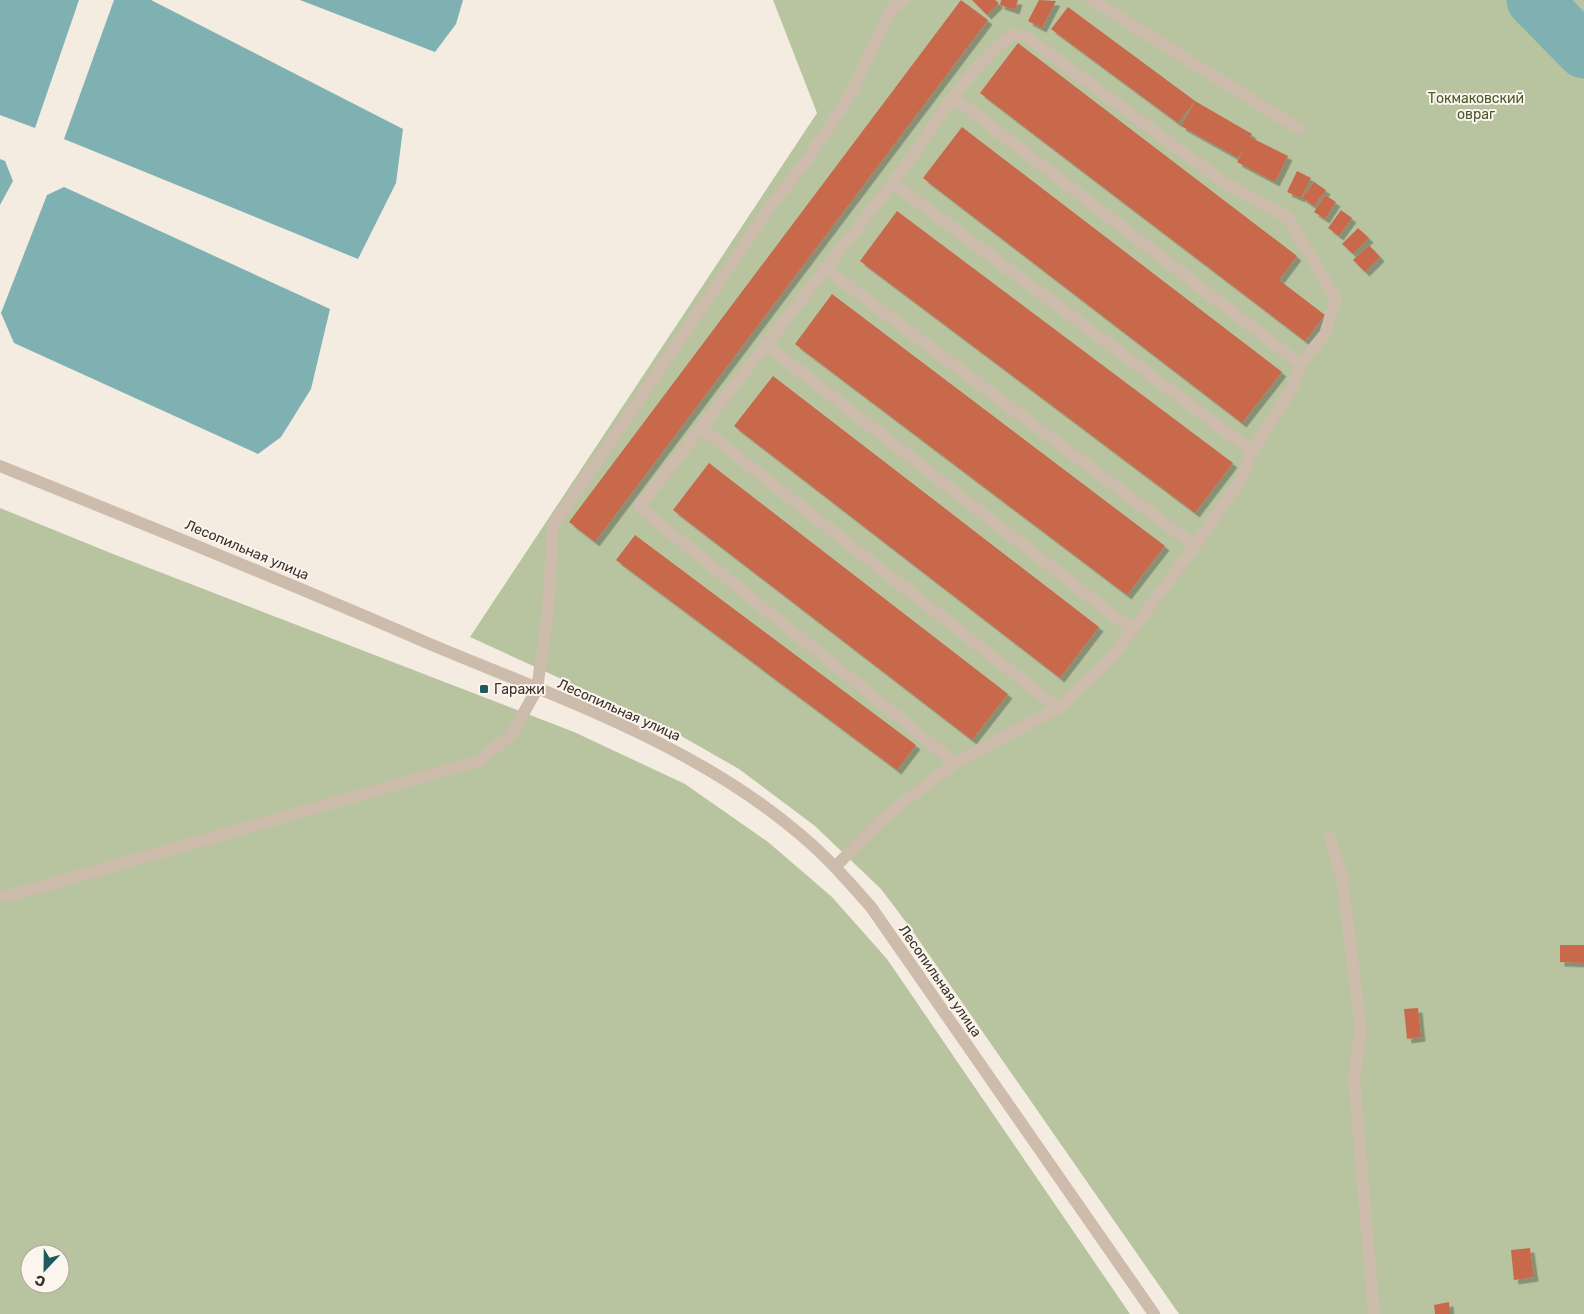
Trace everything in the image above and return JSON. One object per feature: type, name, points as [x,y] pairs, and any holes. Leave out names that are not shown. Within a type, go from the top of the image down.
[{"type":"street","points":[[0,895],[14,894],[479,760],[512,734],[537,690],[548,610],[553,526],[770,207],[808,160],[851,94],[891,9],[904,0]]},
{"type":"street","points":[[1092,0],[1299,129]]},
{"type":"street","points":[[835,867],[883,818],[955,762],[1058,708],[1108,662],[1195,546],[1241,479],[1252,451],[1292,387],[1300,364],[1325,334],[1336,299],[1288,218],[1222,181],[1025,36],[1011,35],[1000,44],[953,97],[893,183],[639,506],[955,762]]},
{"type":"street","points":[[953,97],[1300,364]]},
{"type":"street","points":[[893,183],[1252,451]]},
{"type":"street","points":[[825,268],[1195,546]]},
{"type":"street","points":[[765,344],[1131,629]]},
{"type":"street","points":[[701,428],[1058,708]]},
{"type":"street","name":"Лесопильная улица","points":[[0,466],[238,562],[656,740],[732,784],[802,835],[835,867],[871,907],[1154,1314]]},
{"type":"street","points":[[1330,838],[1342,878],[1361,1029],[1354,1078],[1374,1314]]},
{"type":"green space","name":"Токмаковский овраг","points":[[773,0],[1584,0],[1584,1314],[1179,1314],[909,926],[881,889],[815,826],[739,769],[662,725],[470,637],[817,113]]},
{"type":"green space","points":[[0,508],[113,554],[574,732],[685,784],[768,842],[832,897],[887,959],[1130,1314],[0,1314]]},
{"type":"water","points":[[0,0],[79,0],[35,128],[0,115]]},
{"type":"water","points":[[114,0],[151,0],[403,129],[396,183],[358,259],[64,139]]},
{"type":"water","points":[[300,0],[463,0],[456,24],[435,52]]},
{"type":"water","points":[[0,159],[5,161],[13,181],[0,205]]},
{"type":"water","points":[[64,187],[330,309],[311,389],[281,437],[258,454],[14,343],[1,313],[47,195]]},
{"type":"building","points":[[961,0],[988,20],[595,542],[569,522]]},
{"type":"building","points":[[972,0],[995,0],[999,3],[987,15]]},
{"type":"building","points":[[1001,0],[1018,0],[1015,10],[1000,5]]},
{"type":"building","points":[[1039,0],[1056,1],[1042,28],[1028,21]]},
{"type":"building","points":[[1068,7],[1195,101],[1178,123],[1051,29]]},
{"type":"building","points":[[1018,43],[1297,256],[1279,280],[1325,315],[1305,341],[980,93]]},
{"type":"building","points":[[1195,101],[1252,134],[1250,137],[1288,156],[1275,182],[1237,162],[1245,148],[1238,158],[1181,126]]},
{"type":"building","points":[[962,127],[1282,372],[1242,423],[923,178]]},
{"type":"building","points":[[1297,171],[1311,178],[1301,198],[1287,192]]},
{"type":"building","points":[[1314,182],[1326,190],[1314,206],[1302,198]]},
{"type":"building","points":[[1325,195],[1336,202],[1325,219],[1314,212]]},
{"type":"building","points":[[1341,210],[1352,218],[1339,236],[1328,228]]},
{"type":"building","points":[[897,211],[1233,463],[1195,513],[860,261]]},
{"type":"building","points":[[1358,228],[1369,238],[1353,254],[1342,244]]},
{"type":"building","points":[[1369,245],[1380,257],[1365,272],[1353,260]]},
{"type":"building","points":[[832,294],[1165,546],[1127,595],[795,344]]},
{"type":"building","points":[[773,376],[1099,627],[1060,678],[734,426]]},
{"type":"building","points":[[709,463],[1008,694],[972,740],[673,510]]},
{"type":"building","points":[[635,535],[916,745],[897,770],[616,560]]},
{"type":"building","points":[[1560,945],[1584,945],[1584,963],[1560,962]]},
{"type":"building","points":[[1418,1008],[1421,1037],[1407,1039],[1404,1009]]},
{"type":"building","points":[[1530,1248],[1534,1277],[1514,1280],[1511,1250]]},
{"type":"building","points":[[1449,1302],[1450,1314],[1435,1314],[1434,1305]]},
{"type":"waterway","points":[[1534,0],[1584,51]]},
{"type":"place","name":"Гаражи","points":[[484,689]]}]
